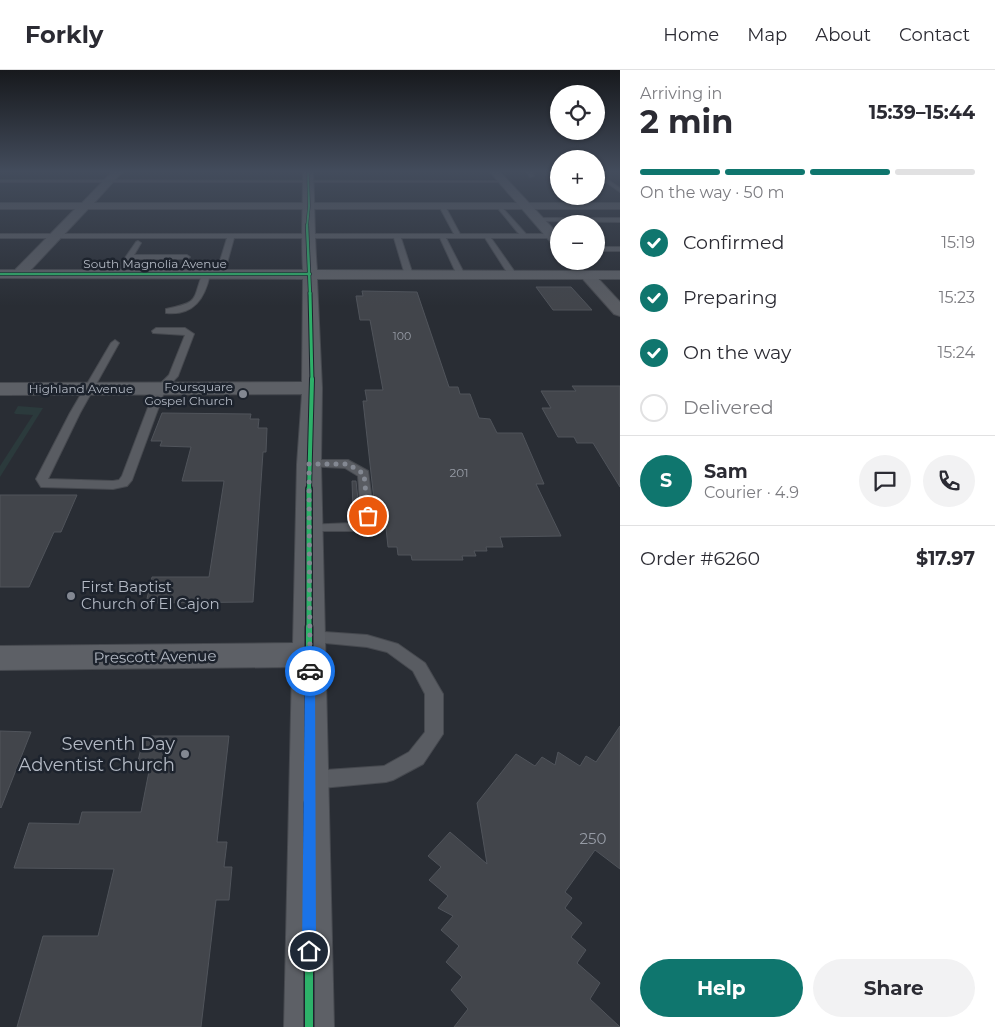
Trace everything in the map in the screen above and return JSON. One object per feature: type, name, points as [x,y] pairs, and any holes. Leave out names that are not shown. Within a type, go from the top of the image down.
[{"type":"street","points":[[19,274],[75,217]]},
{"type":"street","points":[[307,217],[304,231],[310,274],[312,388],[309,464],[309,1027]]},
{"type":"street","points":[[534,217],[550,234]]},
{"type":"street","points":[[583,270],[620,311]]},
{"type":"street","name":"South Magnolia Avenue","points":[[0,274],[620,275]]},
{"type":"street","name":"Highland Avenue","points":[[0,389],[312,388]]},
{"type":"street","name":"Prescott Avenue","points":[[0,658],[310,646]]},
{"type":"lane","points":[[448,217],[458,236]]},
{"type":"lane","points":[[508,217],[524,236]]},
{"type":"lane","points":[[537,220],[620,220]]},
{"type":"lane","points":[[0,236],[231,236],[304,231],[397,236],[524,236],[550,239]]},
{"type":"lane","points":[[169,311],[194,305],[201,297],[231,236]]},
{"type":"lane","points":[[397,236],[409,275]]},
{"type":"lane","points":[[442,236],[461,275]]},
{"type":"lane","points":[[487,236],[513,275]]},
{"type":"lane","points":[[118,274],[138,244]]},
{"type":"lane","points":[[605,249],[620,249]]},
{"type":"lane","points":[[129,257],[187,256]]},
{"type":"lane","points":[[115,343],[102,369],[89,388],[42,479],[45,484],[113,485],[123,483],[128,477],[160,389],[173,376],[190,334],[185,331],[156,331]]},
{"type":"lane","points":[[309,464],[348,464],[364,474],[368,516],[361,525],[353,527],[309,528]]},
{"type":"lane","points":[[310,646],[367,641],[392,648],[419,667],[434,694],[434,734],[416,758],[386,774],[310,780]]},
{"type":"shaded area","points":[[18,406],[43,408],[0,477],[0,466],[33,415],[14,413]]},
{"type":"building","points":[[536,287],[571,287],[592,310],[553,310]]},
{"type":"building","points":[[362,291],[417,292],[449,387],[458,387],[460,394],[470,394],[479,418],[490,419],[497,433],[522,433],[544,484],[536,484],[561,536],[500,537],[503,547],[486,547],[487,551],[474,551],[476,556],[462,556],[463,560],[412,560],[411,555],[398,555],[397,547],[388,547],[384,509],[375,509],[363,401],[367,401],[365,390],[383,390],[370,320],[360,320],[356,296],[363,296]]},
{"type":"building","points":[[572,386],[620,386],[620,487],[593,443],[577,443],[574,437],[558,437],[542,408],[551,408],[541,391],[576,391]]},
{"type":"building","points":[[162,413],[251,414],[250,419],[259,419],[258,428],[267,428],[266,452],[263,452],[253,602],[146,603],[152,577],[209,577],[224,481],[182,481],[191,447],[160,446],[162,441],[151,441]]},
{"type":"building","points":[[352,481],[356,481],[359,509],[353,509]]},
{"type":"building","points":[[0,495],[77,495],[61,532],[54,532],[29,587],[0,587]]},
{"type":"building","points":[[620,726],[620,869],[595,850],[565,892],[572,898],[565,908],[582,923],[571,937],[586,950],[577,963],[600,983],[590,999],[620,1027],[454,1027],[468,1009],[451,990],[462,977],[446,962],[459,946],[441,930],[453,916],[438,908],[448,896],[429,880],[441,867],[428,856],[450,832],[487,864],[477,803],[516,754],[535,766],[542,757],[555,765],[558,752],[580,766],[586,756],[596,762]]},
{"type":"building","points":[[0,731],[31,732],[1,808],[0,807]]},
{"type":"building","points":[[144,736],[229,736],[217,842],[227,842],[224,867],[232,867],[229,900],[216,900],[201,1027],[17,1027],[43,936],[98,936],[114,869],[14,868],[29,823],[79,824],[82,812],[141,812],[151,761],[138,761]]},
{"type":"cycle path","points":[[308,217],[312,388],[309,464],[309,1027]]},
{"type":"cycle path","points":[[0,274],[310,274]]},
{"type":"way so far","points":[[310,671],[309,464],[348,464],[364,474],[368,516]]},
{"type":"place","name":"Foursquare Gospel Church","points":[[243,394]]},
{"type":"place","name":"First Baptist Church of El Cajon","points":[[71,596]]},
{"type":"place","name":"Seventh Day Adventist Church","points":[[185,754]]},
{"type":"route","points":[[309,951],[310,671]]}]
